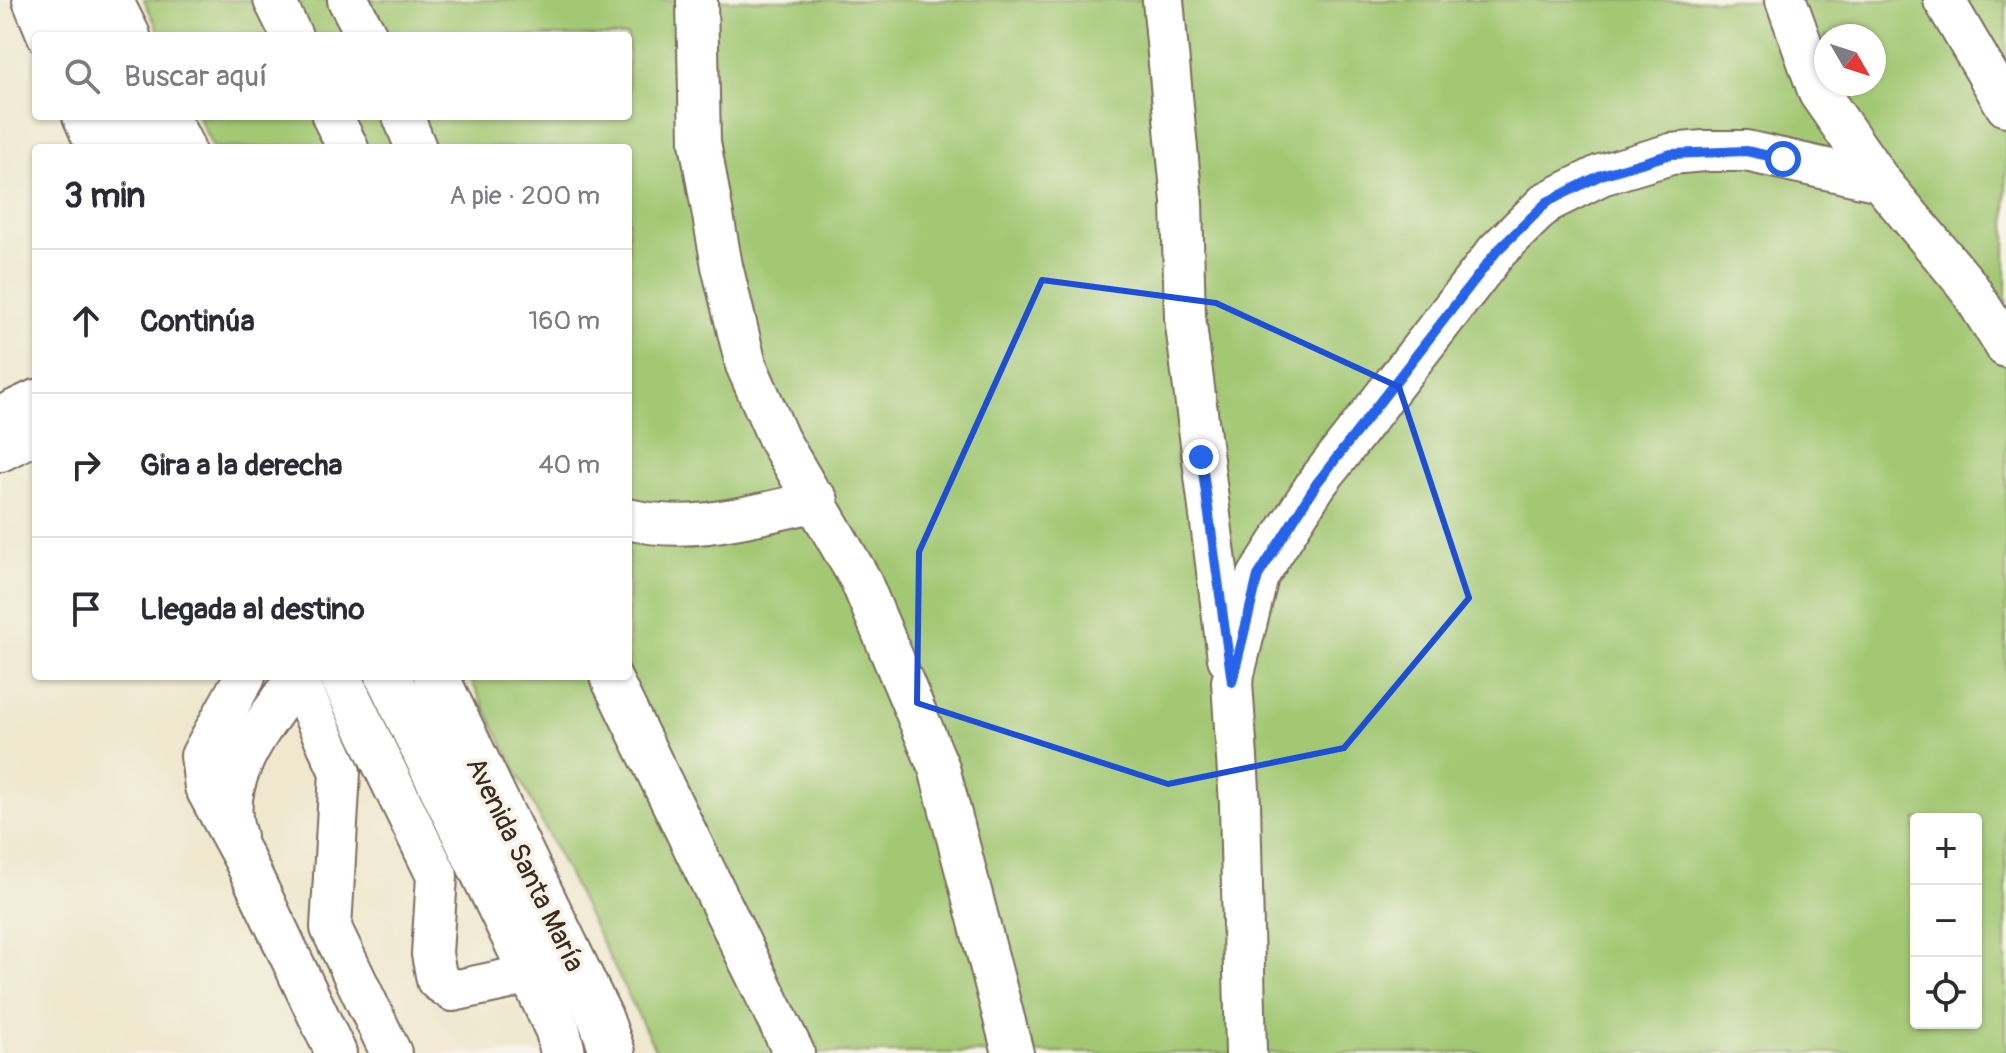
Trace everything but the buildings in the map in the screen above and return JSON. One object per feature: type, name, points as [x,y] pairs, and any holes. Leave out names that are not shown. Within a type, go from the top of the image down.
[{"type":"main road","points":[[64,0],[80,32]]},
{"type":"main road","points":[[110,0],[126,32]]},
{"type":"main road","points":[[122,120],[133,144]]},
{"type":"main road","points":[[168,120],[180,144]]},
{"type":"main road","name":"Avenida Santa María","points":[[390,680],[530,970],[558,1031],[563,1053]]},
{"type":"main road","name":"Avenida Santa María","points":[[438,680],[604,1026],[613,1053]]},
{"type":"lane","points":[[33,0],[46,32]]},
{"type":"lane","points":[[274,0],[290,32]]},
{"type":"lane","points":[[348,0],[365,32]]},
{"type":"lane","points":[[697,0],[700,142],[722,266],[746,365],[779,440],[818,501],[860,579],[939,768],[1013,1053]]},
{"type":"lane","points":[[1163,0],[1182,202],[1185,317],[1232,682],[1240,804],[1246,1053]]},
{"type":"lane","points":[[1786,0],[1819,93],[1880,181],[1967,285],[2006,347]]},
{"type":"lane","points":[[1944,0],[2006,106]]},
{"type":"lane","points":[[85,120],[95,144]]},
{"type":"lane","points":[[334,120],[346,144]]},
{"type":"lane","points":[[405,120],[414,144]]},
{"type":"lane","points":[[1232,682],[1258,576],[1317,483],[1497,251],[1547,202],[1601,175],[1671,154],[1704,151],[1746,151],[1880,181]]},
{"type":"lane","points":[[0,417],[32,402]]},
{"type":"lane","points":[[0,451],[32,435]]},
{"type":"lane","points":[[632,520],[652,525],[708,524],[818,501]]},
{"type":"lane","points":[[243,680],[201,756],[205,787],[244,859],[334,1051]]},
{"type":"lane","points":[[244,859],[234,830],[232,793],[245,755],[294,680]]},
{"type":"lane","points":[[297,680],[340,772],[331,928],[391,1053]]},
{"type":"lane","points":[[342,680],[437,876],[432,954],[437,980],[453,991],[505,980],[530,970]]},
{"type":"lane","points":[[612,680],[794,1053]]},
{"type":"highlighted area","points":[[1042,280],[1216,303],[1399,387],[1469,598],[1344,748],[1168,784],[917,703],[919,552]]},
{"type":"green space","points":[[144,0],[2006,0],[2006,1053],[657,1053],[471,680],[632,680],[632,144],[211,144],[200,120],[632,120],[632,32],[159,32]]},
{"type":"route","points":[[1201,457],[1232,682],[1258,576],[1317,483],[1497,251],[1547,202],[1601,175],[1671,154],[1746,151],[1783,159]]}]
